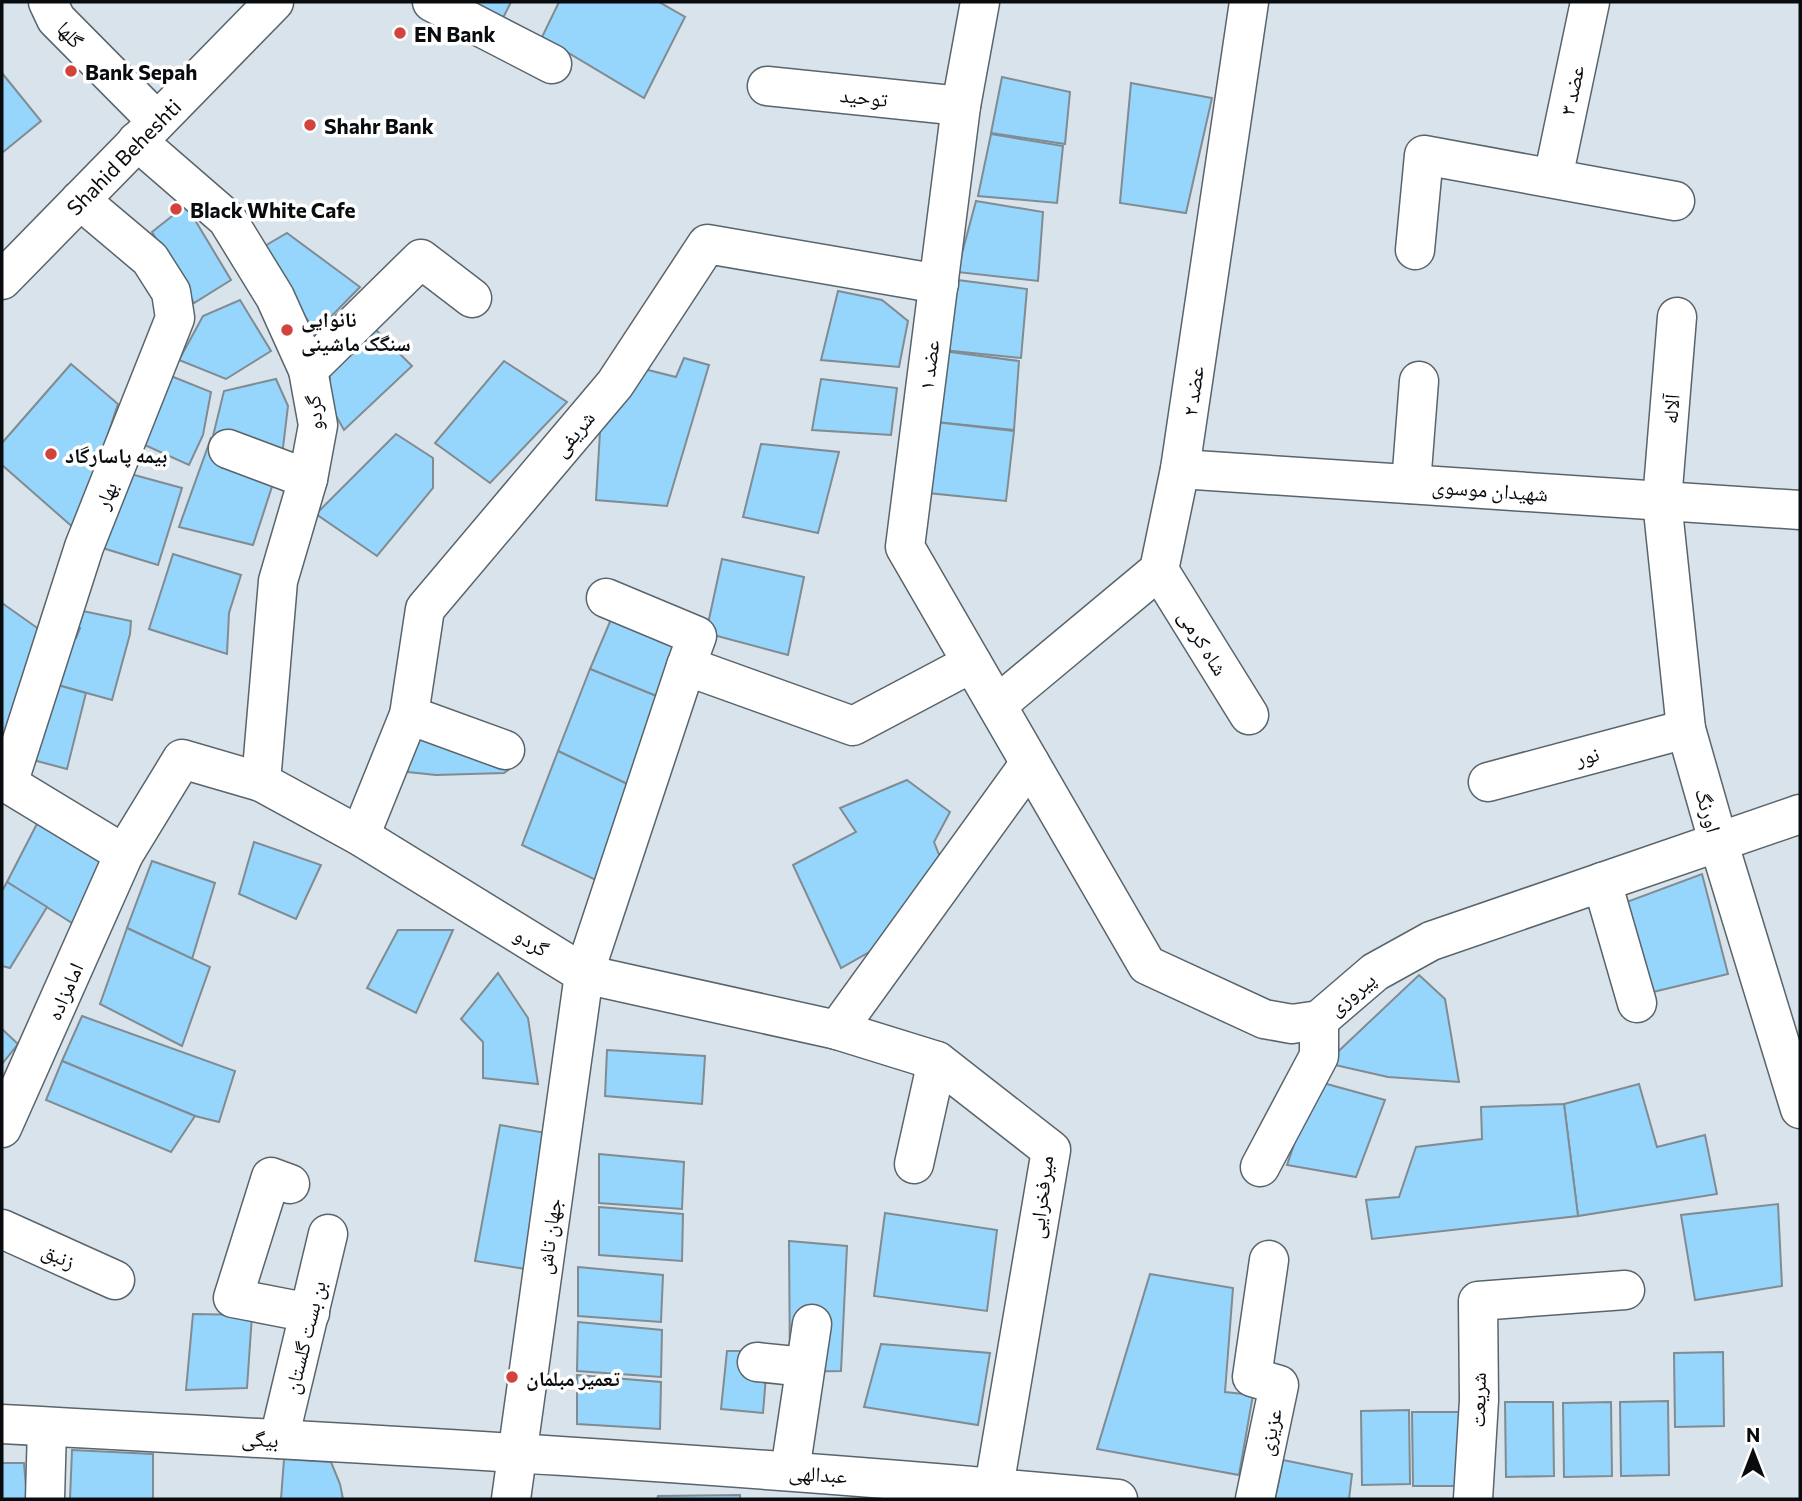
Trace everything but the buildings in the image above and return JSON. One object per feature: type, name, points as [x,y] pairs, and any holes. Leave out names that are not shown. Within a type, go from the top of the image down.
[{"type":"street","name":"گلها","points":[[48,2],[56,19],[147,131]]},
{"type":"street","name":"Shahid Beheshti","points":[[2,280],[274,2]]},
{"type":"street","points":[[432,2],[552,64]]},
{"type":"street","name":"عضد ۱","points":[[980,2],[961,106],[905,547],[997,705]]},
{"type":"street","name":"عضد ۲","points":[[1159,569],[1180,469],[1249,2]]},
{"type":"street","name":"عضد ۳","points":[[1553,178],[1590,2]]},
{"type":"street","name":"توحید","points":[[767,86],[961,106]]},
{"type":"street","name":"گردو","points":[[147,131],[227,219],[275,297],[308,370],[318,425],[308,479],[278,581],[261,782]]},
{"type":"street","points":[[1415,250],[1424,155],[1675,201]]},
{"type":"street","name":"بهار","points":[[5,782],[84,547],[174,318],[171,292],[150,259],[80,200]]},
{"type":"street","name":"شریفی","points":[[360,836],[409,715],[425,609],[615,384],[707,244],[939,284]]},
{"type":"street","points":[[308,370],[421,259],[472,299]]},
{"type":"street","name":"آلاله","points":[[1662,501],[1678,317]]},
{"type":"street","points":[[1411,484],[1419,381]]},
{"type":"street","points":[[228,449],[308,479]]},
{"type":"street","name":"شهیدان موسوی","points":[[1180,469],[1800,510]]},
{"type":"street","name":"اورنگ","points":[[1662,501],[1686,729],[1800,1109]]},
{"type":"street","points":[[997,705],[1159,569]]},
{"type":"street","name":"شاه کرمی","points":[[1159,569],[1249,715]]},
{"type":"street","name":"جهان تاش","points":[[511,1499],[584,974],[697,636],[606,598]]},
{"type":"street","points":[[686,667],[853,726],[972,663]]},
{"type":"street","name":"پیروزی","points":[[997,705],[1147,965],[1264,1019],[1292,1024],[1319,1020],[1375,972],[1431,941],[1800,814]]},
{"type":"street","points":[[409,715],[505,750]]},
{"type":"street","name":"نور","points":[[1488,782],[1686,729]]},
{"type":"street","name":"گردو","points":[[181,759],[261,782],[360,836],[584,974]]},
{"type":"street","name":"امامزاده","points":[[2,1128],[124,854],[181,759]]},
{"type":"street","points":[[837,1030],[1030,763]]},
{"type":"street","points":[[5,782],[124,854]]},
{"type":"street","points":[[1602,881],[1637,1003]]},
{"type":"street","name":"میرفخرایی","points":[[584,974],[837,1030],[937,1061],[1051,1150],[994,1487]]},
{"type":"street","points":[[1260,1167],[1319,1056],[1319,1020]]},
{"type":"street","points":[[914,1164],[937,1061]]},
{"type":"street","points":[[290,1184],[271,1177],[233,1298],[310,1313]]},
{"type":"street","name":"زنبق","points":[[2,1230],[115,1280]]},
{"type":"street","name":"بن بست گلستان","points":[[279,1439],[328,1234]]},
{"type":"street","name":"عزیزی","points":[[1255,1499],[1279,1385],[1252,1377],[1269,1260]]},
{"type":"street","name":"شریعت","points":[[1473,1499],[1479,1400],[1478,1301],[1625,1290]]},
{"type":"street","points":[[790,1471],[812,1324]]},
{"type":"street","points":[[757,1362],[806,1367]]},
{"type":"street","name":"بیگی","points":[[2,1424],[518,1452]]},
{"type":"street","points":[[46,1499],[47,1427]]},
{"type":"street","name":"عبدالهی","points":[[518,1452],[790,1471],[1118,1499]]},
{"type":"place","name":"EN Bank","points":[[400,33]]},
{"type":"place","name":"Bank Sepah","points":[[71,71]]},
{"type":"place","name":"Shahr Bank","points":[[310,125]]},
{"type":"place","name":"Black White Cafe","points":[[176,209]]},
{"type":"place","name":"نانوایی سنگک ماشینی","points":[[287,330]]},
{"type":"place","name":"بیمه پاسارگاد","points":[[51,454]]},
{"type":"place","name":"تعمیر مبلمان","points":[[512,1377]]}]
